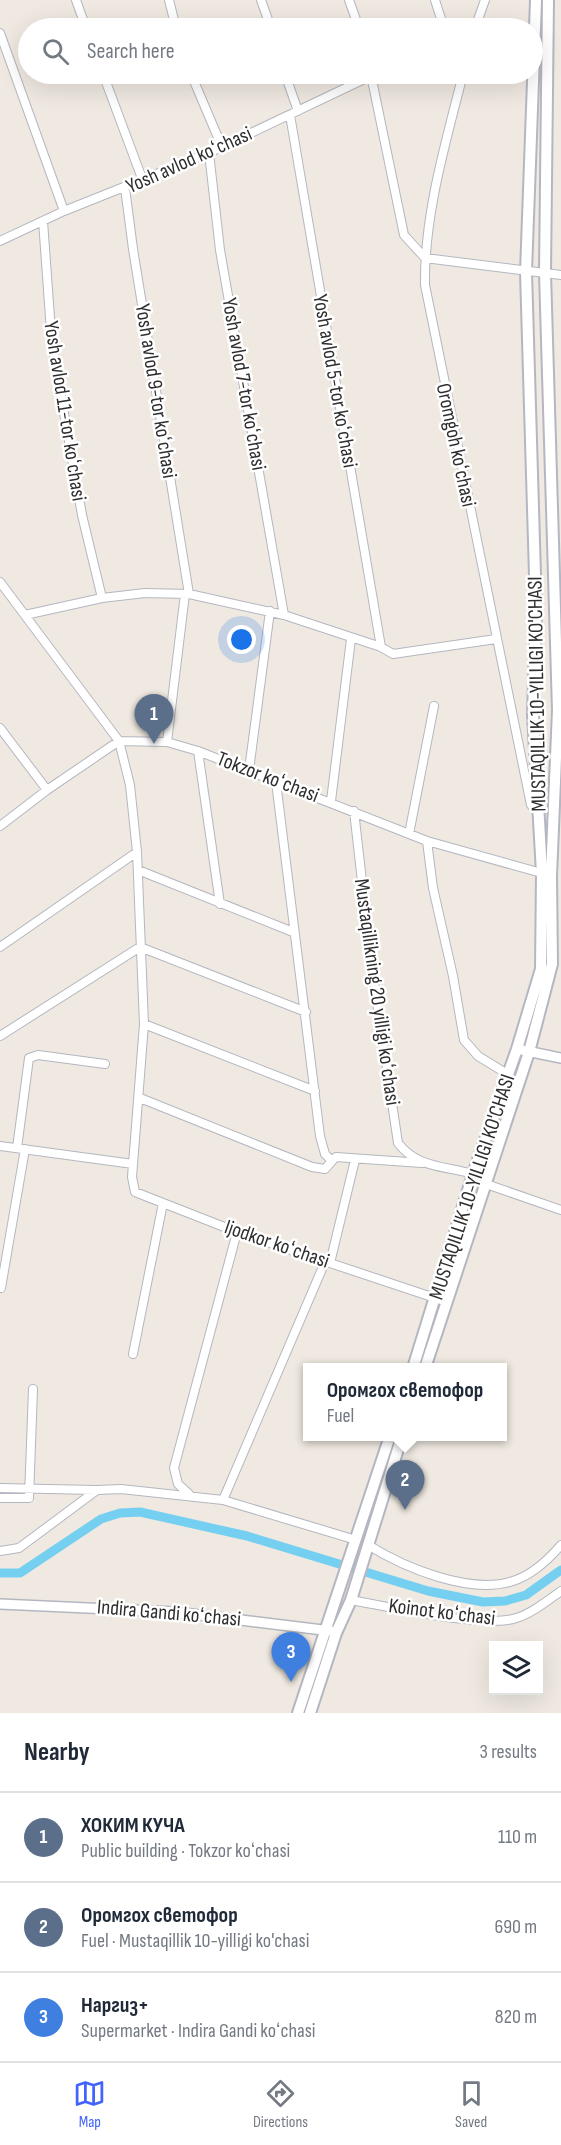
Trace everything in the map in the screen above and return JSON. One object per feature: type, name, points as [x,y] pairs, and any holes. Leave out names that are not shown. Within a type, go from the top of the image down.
[{"type":"main road","name":"MUSTAQILLIK 10-YILLIGI KO'CHASI","points":[[535,18],[536,0]]},
{"type":"main road","name":"MUSTAQILLIK 10-YILLIGI KO'CHASI","points":[[415,1363],[486,1184],[523,1051],[541,969],[559,710],[556,515],[544,273],[548,0]]},
{"type":"main road","name":"MUSTAQILLIK 10-YILLIGI KO'CHASI","points":[[426,1363],[473,1174],[509,1075],[523,1051],[550,975],[557,948],[539,813],[533,715],[536,609],[526,272],[533,84]]},
{"type":"main road","points":[[310,1713],[340,1590],[389,1441]]},
{"type":"main road","points":[[298,1713],[331,1631],[353,1595],[401,1441]]},
{"type":"street","points":[[76,0],[82,18]]},
{"type":"street","points":[[169,0],[174,18]]},
{"type":"street","points":[[261,0],[267,18]]},
{"type":"street","points":[[349,0],[355,18]]},
{"type":"street","points":[[435,0],[441,18]]},
{"type":"street","points":[[479,18],[485,0]]},
{"type":"street","points":[[0,33],[18,83]]},
{"type":"street","points":[[18,84],[64,211]]},
{"type":"street","points":[[107,84],[143,182]]},
{"type":"street","points":[[195,84],[222,147]]},
{"type":"street","name":"Yosh avlod 5-tor koʻchasi","points":[[287,84],[294,113],[381,647]]},
{"type":"street","name":"Yosh avlod koʻchasi","points":[[0,241],[64,211],[143,182],[209,153],[353,84]]},
{"type":"street","points":[[375,84],[404,235],[425,258],[561,275]]},
{"type":"street","name":"Oromgoh koʻchasi","points":[[462,84],[446,147],[425,258],[425,285],[430,319],[531,805],[539,813]]},
{"type":"street","name":"Yosh avlod 7-tor koʻchasi","points":[[209,153],[220,250],[284,615]]},
{"type":"street","name":"Yosh avlod 9-tor koʻchasi","points":[[125,188],[187,594],[167,742]]},
{"type":"street","name":"Yosh avlod 11-tor koʻchasi","points":[[43,221],[52,345],[57,379],[82,515],[102,598]]},
{"type":"street","points":[[0,573],[1,583],[119,741],[46,789],[0,826]]},
{"type":"street","points":[[25,615],[102,598],[145,593],[187,594],[284,615],[351,639],[381,647],[393,654],[496,639]]},
{"type":"street","points":[[249,770],[270,611]]},
{"type":"street","points":[[331,801],[351,639]]},
{"type":"street","points":[[410,834],[434,706]]},
{"type":"street","points":[[0,728],[46,789]]},
{"type":"street","name":"Tokzor koʻchasi","points":[[119,741],[167,742],[198,751],[354,810],[427,841],[547,874]]},
{"type":"street","name":"Ijodkor koʻchasi","points":[[119,741],[130,785],[137,852],[144,1024],[132,1185],[135,1192],[237,1232],[441,1300]]},
{"type":"street","points":[[198,751],[220,904]]},
{"type":"street","points":[[276,782],[321,1142],[325,1154],[332,1161]]},
{"type":"street","name":"Mustaqillikning 20 yilligi koʻchasi","points":[[354,810],[395,1129],[398,1143],[422,1163]]},
{"type":"street","points":[[427,841],[433,888],[453,975],[464,1041],[478,1056],[509,1075]]},
{"type":"street","points":[[0,947],[137,852]]},
{"type":"street","points":[[138,870],[293,932]]},
{"type":"street","points":[[0,1036],[140,947],[306,1012]]},
{"type":"street","points":[[144,1024],[315,1091]]},
{"type":"street","points":[[523,1051],[561,1058]]},
{"type":"street","points":[[1,1288],[21,1149],[29,1058],[38,1055],[105,1064]]},
{"type":"street","name":"Mustaqillikning 20 yilligi koʻchasi","points":[[140,1098],[318,1169],[325,1169],[336,1157],[422,1163],[473,1174]]},
{"type":"street","points":[[0,1146],[134,1164]]},
{"type":"street","points":[[223,1500],[328,1262],[355,1160]]},
{"type":"street","points":[[486,1184],[561,1210]]},
{"type":"street","points":[[133,1354],[163,1203]]},
{"type":"street","points":[[190,1495],[180,1488],[174,1468],[237,1232]]},
{"type":"street","points":[[0,1498],[26,1499],[30,1490],[33,1389]]},
{"type":"street","points":[[0,1488],[146,1490],[223,1500],[355,1545]]},
{"type":"street","points":[[0,1551],[19,1548],[97,1490]]},
{"type":"street","points":[[367,1549],[406,1566],[449,1578],[488,1584],[514,1580],[525,1575],[561,1545]]},
{"type":"street","name":"Koinot koʻchasi","points":[[353,1595],[467,1619],[495,1620],[514,1619],[561,1591]]},
{"type":"street","name":"Indira Gandi koʻchasi","points":[[0,1604],[176,1611],[331,1631]]},
{"type":"waterway","points":[[0,1573],[20,1573],[101,1519],[120,1513],[140,1512],[247,1536],[428,1591],[483,1602],[505,1601],[526,1595],[561,1570]]},
{"type":"place","name":"ХОКИМ КУЧА","points":[[154,744]]},
{"type":"place","name":"Оромгох светофор","points":[[405,1510]]},
{"type":"place","name":"Наргиз+","points":[[291,1682]]}]
